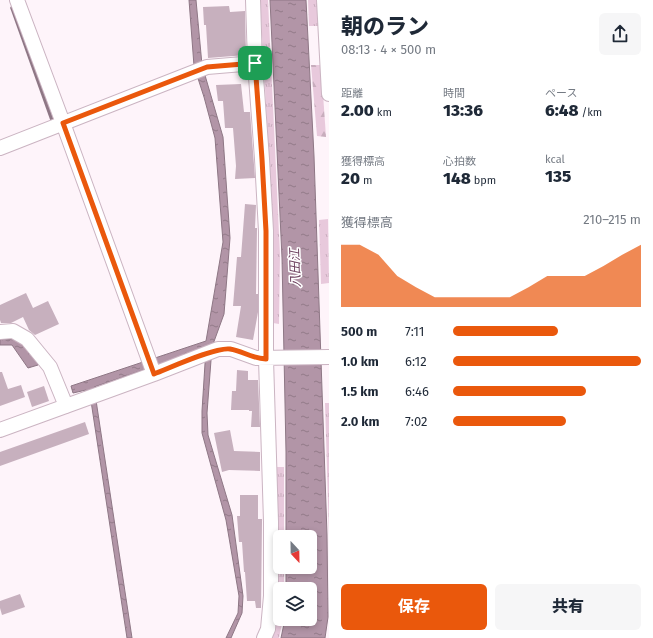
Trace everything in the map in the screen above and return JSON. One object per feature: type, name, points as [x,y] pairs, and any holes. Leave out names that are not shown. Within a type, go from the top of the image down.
[{"type":"street","points":[[17,0],[154,374]]},
{"type":"street","points":[[254,0],[255,63],[266,231],[266,359],[271,596],[268,629],[264,638]]},
{"type":"street","points":[[324,0],[329,94]]},
{"type":"street","points":[[0,148],[207,67],[255,63]]},
{"type":"street","points":[[0,332],[13,331],[27,339],[50,367],[66,406]]},
{"type":"street","points":[[0,430],[218,349],[231,349],[256,358],[266,359],[329,357]]},
{"type":"green space","points":[[260,0],[268,0],[280,255],[279,324],[273,323],[273,230]]},
{"type":"green space","points":[[308,0],[319,0],[320,26],[309,26]]},
{"type":"green space","points":[[311,65],[321,65],[326,137],[317,136]]},
{"type":"green space","points":[[328,219],[329,283],[321,284],[319,220]]},
{"type":"green space","points":[[325,403],[329,403],[329,535]]},
{"type":"green space","points":[[277,467],[284,467],[284,530],[277,530]]},
{"type":"green space","points":[[277,574],[284,574],[284,582],[277,582]]},
{"type":"green space","points":[[274,626],[282,626],[279,638],[271,638]]},
{"type":"water","points":[[189,0],[196,0],[202,65],[223,137],[230,238],[224,314],[212,347],[207,413],[208,435],[232,515],[243,596],[242,613],[231,638],[226,638],[238,613],[239,596],[226,520],[202,433],[206,348],[94,387],[132,638],[127,638],[91,401],[86,390],[73,393],[71,386],[206,341],[223,242],[215,138],[194,66]]},
{"type":"water","name":"八田江","points":[[270,0],[306,0],[314,156],[327,535],[328,617],[325,638],[281,638],[284,626],[317,626],[317,582],[286,582],[286,574],[317,574],[317,530],[286,530],[282,258]]},
{"type":"water","points":[[0,339],[18,340],[36,357],[38,365],[28,368],[12,345],[0,345]]},
{"type":"building","points":[[229,6],[230,12],[245,11],[246,55],[208,58],[206,25],[204,25],[203,7]]},
{"type":"building","points":[[241,84],[244,112],[250,112],[255,178],[235,179],[236,166],[233,128],[225,128],[223,101],[218,101],[216,85]]},
{"type":"building","points":[[245,204],[256,205],[256,294],[258,294],[258,312],[253,340],[236,337],[241,306],[233,306],[237,257],[241,257]]},
{"type":"building","points":[[26,293],[33,308],[48,301],[59,324],[35,335],[29,330],[23,317],[11,323],[1,323],[0,305]]},
{"type":"building","points":[[237,370],[248,371],[248,380],[258,380],[260,427],[251,427],[252,411],[231,410],[232,391],[236,391]]},
{"type":"building","points":[[0,372],[2,372],[8,389],[21,385],[25,397],[0,406]]},
{"type":"building","points":[[44,386],[49,401],[32,407],[27,392]]},
{"type":"building","points":[[85,422],[89,434],[0,466],[0,452]]},
{"type":"building","points":[[230,430],[234,451],[260,452],[260,471],[229,470],[222,472],[214,433]]},
{"type":"building","points":[[240,495],[258,495],[258,519],[262,519],[261,608],[256,608],[255,601],[247,601],[242,542],[239,542],[237,516],[240,516]]},
{"type":"building","points":[[20,594],[25,607],[2,615],[0,601]]},
{"type":"waterway","points":[[12,8],[52,120]]},
{"type":"route","points":[[255,63],[266,231],[266,359],[256,358],[231,349],[218,349],[154,374],[63,123],[207,67],[255,63]]}]
